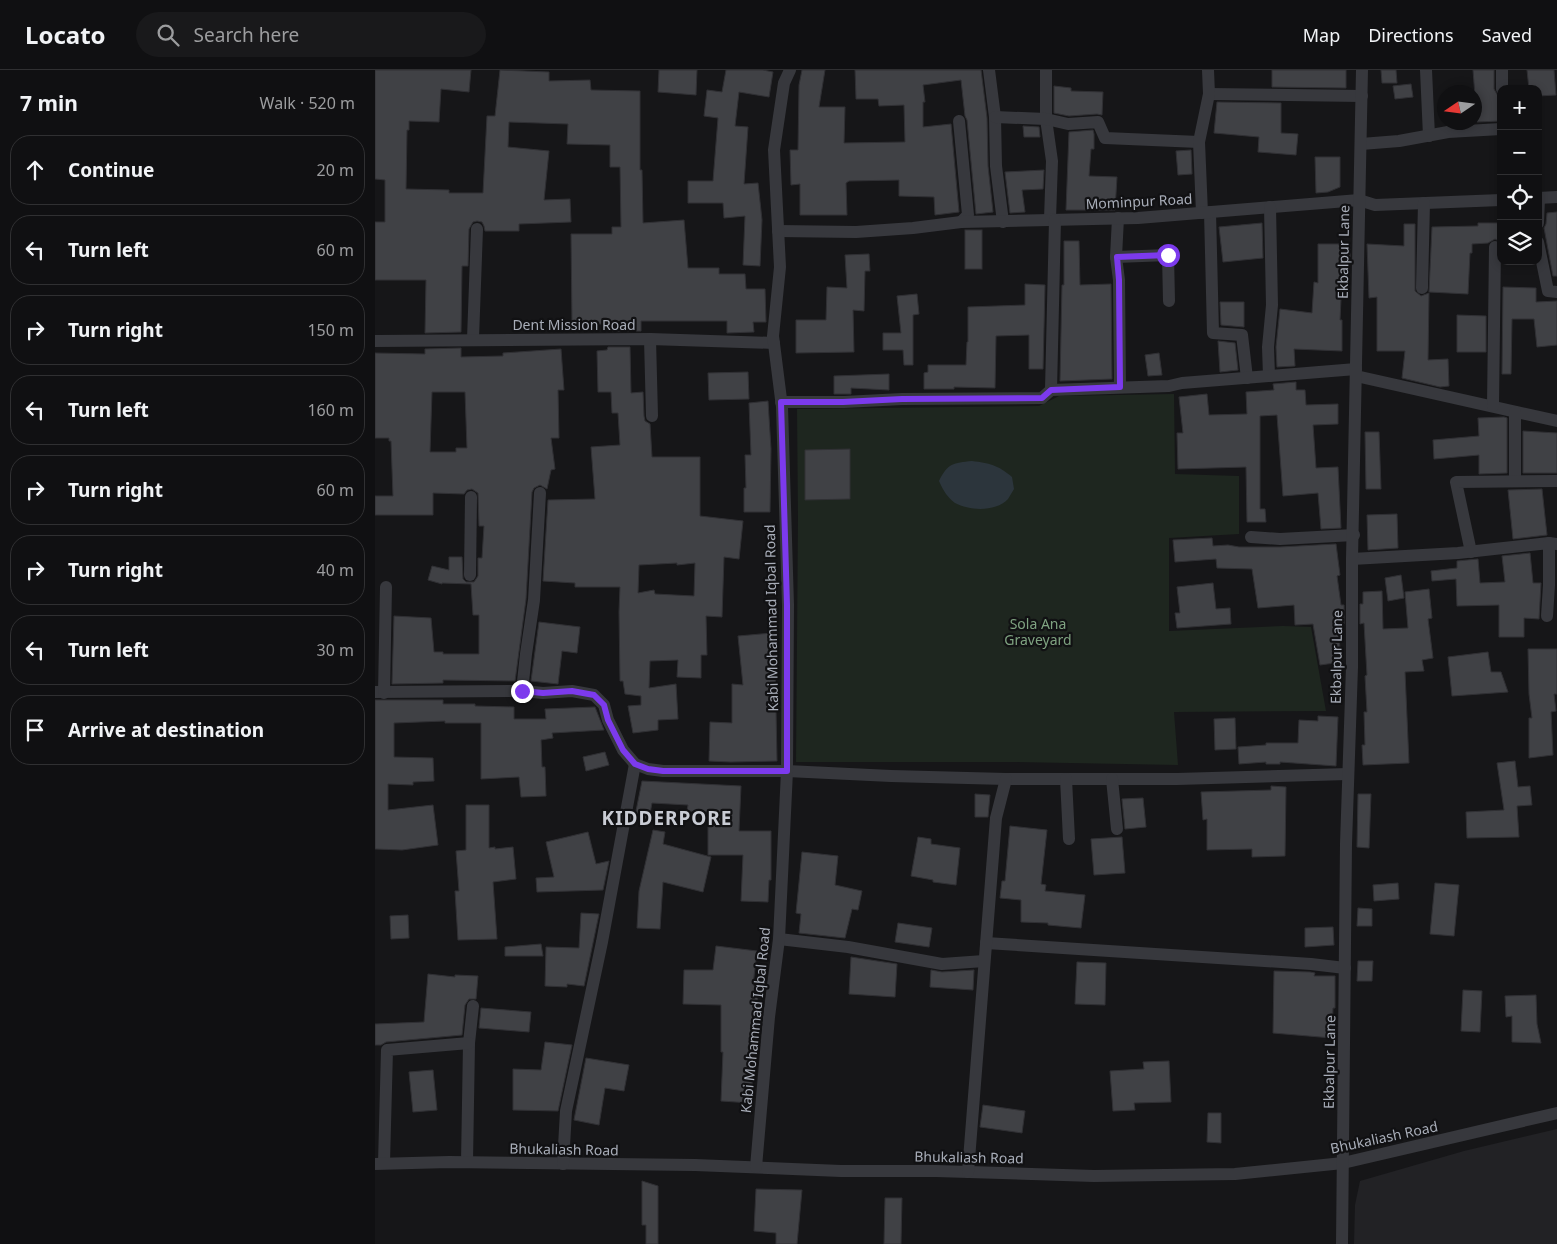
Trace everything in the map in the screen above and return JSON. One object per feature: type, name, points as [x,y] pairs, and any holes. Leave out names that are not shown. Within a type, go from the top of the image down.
[{"type":"street","name":"Kabi Mohammad Iqbal Road","points":[[756,1167],[769,1017],[779,939],[787,771],[787,605],[781,402],[773,336],[780,267],[774,150],[784,83],[790,70]]},
{"type":"street","points":[[989,70],[995,117],[996,166],[1003,222]]},
{"type":"street","points":[[1046,70],[1046,119],[1052,162],[1053,220],[1051,390]]},
{"type":"street","points":[[1208,70],[1209,94],[1199,142],[1206,212],[1213,333],[1241,335],[1247,378]]},
{"type":"street","name":"Ekbalpur Lane","points":[[1343,1244],[1346,844],[1352,667],[1352,560],[1362,70]]},
{"type":"street","points":[[1426,70],[1429,136]]},
{"type":"street","points":[[1502,70],[1502,85]]},
{"type":"street","points":[[1209,94],[1362,96]]},
{"type":"street","points":[[995,117],[1046,119],[1068,124],[1099,122],[1105,138],[1199,142]]},
{"type":"street","points":[[959,121],[968,215],[961,222]]},
{"type":"street","points":[[1361,144],[1399,142],[1448,132],[1497,129]]},
{"type":"street","points":[[1542,198],[1557,197]]},
{"type":"street","name":"Mominpur Road","points":[[778,231],[856,232],[961,222],[1118,218],[1359,200],[1375,205],[1497,200]]},
{"type":"street","points":[[1422,288],[1424,203]]},
{"type":"street","points":[[1269,376],[1268,348],[1272,305],[1271,207]]},
{"type":"street","points":[[1118,218],[1120,387]]},
{"type":"street","points":[[473,339],[477,229]]},
{"type":"street","points":[[1493,406],[1495,247]]},
{"type":"street","points":[[1117,257],[1168,255],[1169,301]]},
{"type":"street","points":[[1542,262],[1548,291],[1557,292]]},
{"type":"street","points":[[650,339],[652,416]]},
{"type":"street","name":"Dent Mission Road","points":[[375,341],[650,339],[774,343]]},
{"type":"street","points":[[781,402],[1042,398],[1051,390],[1169,386],[1182,383],[1269,376],[1356,372],[1557,422]]},
{"type":"street","points":[[1515,412],[1515,481]]},
{"type":"street","points":[[1471,552],[1456,482],[1557,481]]},
{"type":"street","points":[[522,691],[525,654],[534,600],[540,493]]},
{"type":"street","points":[[470,575],[471,497]]},
{"type":"street","points":[[1251,537],[1280,539],[1354,535]]},
{"type":"street","points":[[1352,560],[1553,544],[1547,616]]},
{"type":"street","points":[[386,587],[380,692],[522,691],[543,693],[572,691],[594,695],[604,705],[608,720],[623,750],[635,764],[648,769],[663,771],[787,771],[891,776],[1066,779],[1177,779],[1348,774]]},
{"type":"street","points":[[563,1164],[567,1111],[602,942],[635,764]]},
{"type":"street","points":[[968,1172],[996,818],[1006,778]]},
{"type":"street","points":[[1066,779],[1069,839]]},
{"type":"street","points":[[1112,779],[1117,829]]},
{"type":"street","points":[[779,939],[848,947],[942,964],[984,961]]},
{"type":"street","points":[[986,942],[1311,964],[1345,968]]},
{"type":"street","points":[[467,1162],[469,1042],[473,1006]]},
{"type":"street","points":[[380,1164],[387,1050],[469,1042]]},
{"type":"street","name":"Bhukaliash Road","points":[[380,1164],[467,1162],[695,1165],[841,1171],[968,1172],[1094,1176],[1235,1174],[1343,1163],[1557,1113]]},
{"type":"shaded area","points":[[972,461],[993,465],[1012,477],[1014,489],[1008,499],[997,506],[975,509],[961,506],[950,498],[939,481],[942,475],[952,465]]},
{"type":"shaded area","points":[[1557,1129],[1557,1244],[1354,1244],[1355,1205],[1360,1181],[1464,1151]]},
{"type":"green space","name":"Sola Ana Graveyard","points":[[1174,394],[1175,474],[1239,476],[1239,534],[1169,538],[1169,631],[1283,626],[1311,627],[1326,711],[1174,712],[1178,765],[1013,762],[796,762],[797,409],[1039,406],[1059,396]]},
{"type":"building","points":[[375,70],[471,70],[469,92],[441,89],[439,122],[409,121],[409,130],[407,130],[406,189],[449,190],[449,193],[483,193],[487,116],[495,116],[500,70],[549,72],[549,81],[590,80],[591,90],[640,91],[640,170],[642,170],[643,223],[684,220],[688,268],[719,268],[719,274],[745,274],[746,289],[765,289],[766,322],[753,322],[754,332],[727,333],[727,321],[641,321],[641,331],[608,331],[608,324],[572,324],[571,234],[612,234],[612,227],[621,227],[620,167],[610,167],[610,145],[567,144],[568,124],[509,122],[508,147],[549,151],[544,200],[570,199],[571,222],[519,224],[519,231],[485,231],[482,222],[473,222],[469,229],[468,266],[462,266],[461,332],[425,333],[426,280],[375,280],[375,222],[385,222],[385,180],[375,179]]},
{"type":"building","points":[[659,70],[697,70],[696,95],[658,92]]},
{"type":"building","points":[[726,70],[763,70],[773,72],[769,97],[739,92],[735,126],[748,127],[744,184],[758,183],[762,220],[760,266],[743,265],[745,216],[724,218],[723,203],[688,203],[688,181],[713,181],[718,118],[704,116],[707,90],[722,92]]},
{"type":"building","points":[[802,70],[825,70],[819,107],[845,107],[844,143],[905,142],[904,105],[879,106],[878,99],[856,99],[855,70],[981,70],[987,118],[988,166],[993,212],[976,214],[967,120],[961,80],[923,85],[925,102],[923,102],[923,127],[951,124],[959,212],[935,215],[934,197],[899,196],[899,180],[849,181],[846,183],[847,215],[800,215],[800,184],[791,185],[790,150],[798,150],[799,85]]},
{"type":"building","points":[[1272,70],[1346,70],[1346,88],[1272,87]]},
{"type":"building","points":[[1381,70],[1396,70],[1397,83],[1382,83]]},
{"type":"building","points":[[1473,70],[1494,70],[1494,89],[1497,94],[1497,121],[1482,122],[1482,85],[1474,85]]},
{"type":"building","points":[[1527,70],[1554,70],[1556,95],[1542,96],[1542,85],[1529,85]]},
{"type":"building","points":[[1411,84],[1413,97],[1395,99],[1393,86]]},
{"type":"building","points":[[1054,86],[1071,88],[1071,91],[1103,92],[1102,115],[1069,116],[1054,113]]},
{"type":"building","points":[[1217,102],[1281,103],[1281,133],[1298,134],[1296,155],[1258,152],[1259,137],[1214,133]]},
{"type":"building","points":[[1023,126],[1039,127],[1040,137],[1024,137]]},
{"type":"building","points":[[1093,130],[1094,149],[1091,149],[1089,176],[1117,177],[1115,210],[1066,210],[1069,132]]},
{"type":"building","points":[[1191,150],[1192,174],[1178,175],[1176,151]]},
{"type":"building","points":[[1315,157],[1340,157],[1340,187],[1328,192],[1316,193]]},
{"type":"building","points":[[1044,170],[1043,189],[1022,190],[1025,212],[1010,213],[1005,172]]},
{"type":"building","points":[[1557,212],[1557,276],[1553,276],[1544,228],[1547,213]]},
{"type":"building","points":[[1262,223],[1263,258],[1223,262],[1219,227]]},
{"type":"building","points":[[1478,223],[1497,223],[1497,240],[1495,239],[1488,243],[1472,244],[1468,294],[1429,292],[1432,227],[1478,226]]},
{"type":"building","points":[[1404,224],[1415,224],[1415,291],[1421,296],[1429,293],[1428,360],[1448,359],[1449,386],[1440,387],[1402,378],[1405,351],[1377,351],[1377,297],[1369,298],[1367,244],[1404,246]]},
{"type":"building","points":[[965,230],[982,230],[982,269],[965,269]]},
{"type":"building","points":[[1064,241],[1079,241],[1080,285],[1111,284],[1112,379],[1060,381]]},
{"type":"building","points":[[1318,244],[1350,244],[1350,257],[1343,257],[1340,320],[1342,320],[1342,351],[1294,349],[1295,366],[1277,367],[1276,347],[1280,309],[1312,313],[1314,282],[1318,283]]},
{"type":"building","points":[[869,254],[870,271],[865,271],[864,311],[853,310],[854,352],[796,353],[796,320],[826,320],[827,287],[847,288],[845,255]]},
{"type":"building","points":[[1025,284],[1045,285],[1043,369],[1029,369],[1029,335],[996,336],[995,388],[954,387],[954,389],[924,389],[924,373],[928,372],[928,365],[966,365],[968,307],[1025,305]]},
{"type":"building","points":[[1503,287],[1536,288],[1536,302],[1557,301],[1557,345],[1537,347],[1534,319],[1512,319],[1511,374],[1502,374]]},
{"type":"building","points":[[917,294],[919,314],[913,315],[913,365],[904,365],[903,350],[883,350],[883,333],[901,333],[897,296]]},
{"type":"building","points":[[1220,302],[1244,302],[1244,327],[1221,325]]},
{"type":"building","points":[[1457,315],[1486,316],[1486,352],[1457,352]]},
{"type":"building","points":[[1218,341],[1235,343],[1238,370],[1220,372]]},
{"type":"building","points":[[608,347],[630,347],[631,393],[643,392],[645,421],[650,424],[652,457],[700,457],[700,516],[743,521],[739,559],[724,557],[722,617],[706,616],[707,655],[701,655],[701,678],[677,677],[678,660],[650,661],[649,688],[676,684],[678,719],[658,720],[658,730],[633,733],[628,706],[641,705],[641,696],[625,694],[623,681],[620,681],[620,587],[575,587],[575,583],[543,581],[548,500],[595,499],[591,447],[620,445],[618,413],[612,413],[611,392],[598,392],[597,351],[607,350]],"holes":[[[677,563],[677,565],[695,563],[694,596],[655,594],[654,590],[638,593],[639,565]]]},
{"type":"building","points":[[461,348],[461,357],[503,356],[503,353],[561,349],[564,390],[558,390],[559,438],[551,438],[555,469],[551,470],[547,489],[540,485],[534,488],[532,492],[526,599],[515,681],[443,680],[443,683],[392,684],[394,616],[431,618],[434,652],[443,652],[443,654],[479,654],[479,615],[473,615],[471,584],[442,584],[428,580],[432,566],[449,570],[449,557],[462,557],[463,579],[466,582],[474,582],[478,576],[478,558],[482,558],[484,526],[479,526],[478,493],[472,489],[467,490],[464,494],[433,493],[433,515],[375,515],[375,496],[393,496],[391,441],[389,441],[389,438],[375,438],[375,353],[425,354],[425,349]],"holes":[[[432,392],[465,392],[467,448],[456,448],[456,452],[430,452]]]},
{"type":"building","points":[[1159,353],[1162,375],[1148,376],[1145,355]]},
{"type":"building","points":[[748,372],[749,399],[709,400],[708,373]]},
{"type":"building","points":[[889,374],[889,390],[851,388],[851,394],[834,394],[834,376]]},
{"type":"building","points":[[1296,382],[1296,390],[1305,390],[1306,405],[1338,404],[1338,424],[1313,425],[1316,468],[1338,467],[1341,528],[1321,529],[1318,493],[1283,496],[1277,415],[1260,416],[1260,509],[1265,509],[1266,522],[1247,522],[1246,467],[1178,469],[1177,433],[1183,433],[1179,397],[1207,394],[1209,415],[1247,414],[1246,392],[1274,390],[1273,384]]},
{"type":"building","points":[[768,401],[771,449],[770,512],[744,512],[744,488],[746,488],[745,455],[751,455],[749,403]]},
{"type":"building","points":[[1478,418],[1507,418],[1507,473],[1479,474],[1479,455],[1434,459],[1433,440],[1479,436]]},
{"type":"building","points":[[1523,431],[1557,433],[1557,473],[1523,473]]},
{"type":"building","points":[[1365,432],[1379,432],[1381,489],[1366,489]]},
{"type":"building","points":[[850,449],[850,499],[805,500],[805,450]]},
{"type":"building","points":[[1542,489],[1547,535],[1513,539],[1508,490]]},
{"type":"building","points":[[1397,514],[1398,548],[1368,550],[1367,515]]},
{"type":"building","points":[[1212,538],[1213,546],[1280,547],[1336,544],[1340,575],[1337,576],[1341,605],[1344,605],[1344,624],[1337,625],[1342,662],[1320,665],[1313,624],[1295,625],[1294,605],[1258,608],[1252,569],[1217,568],[1216,559],[1175,562],[1173,540]]},
{"type":"building","points":[[1530,553],[1533,583],[1541,583],[1539,619],[1524,618],[1524,637],[1499,637],[1499,605],[1457,606],[1456,579],[1432,581],[1431,571],[1457,568],[1457,561],[1478,559],[1480,583],[1505,582],[1502,556]]},
{"type":"building","points":[[1401,575],[1404,598],[1388,601],[1385,578]]},
{"type":"building","points":[[1213,583],[1216,609],[1230,608],[1231,624],[1177,628],[1175,613],[1180,613],[1177,587]]},
{"type":"building","points":[[1429,589],[1432,618],[1428,619],[1433,658],[1422,660],[1424,671],[1405,672],[1409,763],[1363,765],[1362,745],[1365,745],[1364,712],[1367,712],[1365,676],[1367,675],[1364,623],[1360,624],[1360,604],[1363,604],[1363,592],[1382,591],[1383,629],[1408,628],[1405,592]]},
{"type":"building","points":[[539,622],[580,627],[577,653],[562,651],[558,684],[531,681]]},
{"type":"building","points":[[772,633],[775,660],[777,761],[709,761],[710,722],[732,723],[732,684],[743,685],[738,636]]},
{"type":"building","points":[[1528,649],[1557,649],[1557,694],[1554,694],[1556,711],[1551,712],[1553,755],[1529,758],[1529,718],[1532,718],[1529,694]]},
{"type":"building","points":[[1488,652],[1491,672],[1501,672],[1508,692],[1452,696],[1448,657]]},
{"type":"building","points":[[375,700],[443,700],[443,704],[514,707],[514,719],[546,719],[545,709],[595,707],[604,730],[552,733],[553,738],[541,740],[542,767],[545,767],[546,796],[521,797],[519,777],[481,779],[481,723],[445,723],[445,721],[394,723],[394,757],[433,758],[434,781],[413,782],[413,785],[388,784],[388,810],[433,805],[438,845],[402,850],[375,849]]},
{"type":"building","points":[[1318,716],[1338,717],[1336,766],[1280,762],[1280,764],[1266,764],[1266,762],[1239,764],[1238,747],[1266,745],[1266,743],[1298,743],[1299,720],[1318,721]]},
{"type":"building","points":[[1235,718],[1236,749],[1215,750],[1214,719]]},
{"type":"building","points":[[605,752],[609,765],[586,771],[583,757]]},
{"type":"building","points":[[1515,761],[1518,787],[1530,786],[1532,805],[1517,806],[1519,837],[1467,838],[1466,812],[1504,810],[1497,763]]},
{"type":"building","points":[[642,781],[741,786],[739,831],[771,831],[771,880],[769,880],[768,902],[741,901],[743,855],[708,855],[708,812],[687,811],[688,805],[652,803],[649,819],[635,816]]},
{"type":"building","points":[[1271,786],[1286,787],[1285,856],[1252,857],[1252,849],[1207,850],[1207,819],[1203,820],[1201,792],[1271,790]]},
{"type":"building","points":[[975,794],[990,795],[988,817],[975,817]]},
{"type":"building","points":[[1358,794],[1371,794],[1369,848],[1357,847]]},
{"type":"building","points":[[1143,798],[1146,827],[1125,829],[1122,799]]},
{"type":"building","points":[[466,805],[489,805],[489,848],[513,847],[516,879],[493,882],[497,939],[458,940],[455,891],[459,891],[456,851],[466,850]]},
{"type":"building","points":[[1010,826],[1047,830],[1041,884],[1046,885],[1045,891],[1085,895],[1081,928],[1048,925],[1048,923],[1021,922],[1021,900],[1000,898],[1002,881],[1005,881]]},
{"type":"building","points":[[653,830],[665,832],[663,844],[711,857],[703,892],[663,882],[660,929],[637,928],[639,891]]},
{"type":"building","points":[[588,832],[596,864],[609,861],[603,890],[537,892],[536,878],[554,877],[546,842]]},
{"type":"building","points":[[918,837],[931,839],[931,844],[960,848],[956,885],[933,882],[933,880],[911,876]]},
{"type":"building","points":[[1122,837],[1125,873],[1094,875],[1091,839]]},
{"type":"building","points":[[802,852],[838,856],[835,885],[862,891],[858,910],[852,909],[845,938],[799,933],[801,914],[796,913]]},
{"type":"building","points":[[1398,883],[1399,899],[1374,901],[1373,885]]},
{"type":"building","points":[[1435,883],[1459,885],[1454,936],[1430,934]]},
{"type":"building","points":[[1358,908],[1372,909],[1372,926],[1357,926]]},
{"type":"building","points":[[581,913],[599,914],[584,986],[567,984],[567,987],[545,986],[546,947],[579,948]]},
{"type":"building","points":[[408,915],[409,938],[391,939],[390,916]]},
{"type":"building","points":[[898,923],[932,928],[929,947],[895,942]]},
{"type":"building","points":[[1333,927],[1334,945],[1305,947],[1305,928]]},
{"type":"building","points":[[541,944],[543,956],[505,956],[505,947]]},
{"type":"building","points":[[716,946],[757,951],[753,985],[758,986],[756,1052],[754,1052],[751,1103],[721,1101],[723,1052],[721,1052],[721,1005],[683,1004],[684,970],[713,970]]},
{"type":"building","points":[[851,957],[897,964],[895,997],[849,994]]},
{"type":"building","points":[[1358,961],[1373,961],[1372,981],[1357,981]]},
{"type":"building","points":[[1077,962],[1106,963],[1105,1005],[1075,1004]]},
{"type":"building","points":[[931,970],[942,972],[974,970],[973,990],[930,987]]},
{"type":"building","points":[[1274,971],[1310,972],[1315,973],[1314,976],[1335,976],[1335,1008],[1333,1008],[1332,1038],[1273,1033]]},
{"type":"building","points":[[428,974],[455,977],[455,975],[478,976],[476,999],[469,999],[465,1005],[462,1035],[386,1042],[381,1045],[375,1045],[375,1024],[424,1022]]},
{"type":"building","points":[[1463,990],[1482,991],[1480,1032],[1461,1031]]},
{"type":"building","points":[[1536,995],[1537,1024],[1541,1043],[1512,1042],[1512,1016],[1506,1017],[1505,996]]},
{"type":"building","points":[[481,1008],[531,1012],[529,1032],[479,1028]]},
{"type":"building","points":[[545,1042],[572,1045],[558,1111],[513,1110],[513,1069],[541,1070]]},
{"type":"building","points":[[586,1058],[629,1065],[624,1091],[605,1088],[599,1125],[574,1120]]},
{"type":"building","points":[[1169,1061],[1171,1102],[1134,1103],[1135,1110],[1113,1111],[1110,1071],[1144,1069],[1143,1062]]},
{"type":"building","points":[[433,1070],[437,1110],[413,1112],[409,1072]]},
{"type":"building","points":[[983,1105],[1025,1111],[1022,1133],[980,1127]]},
{"type":"building","points":[[1208,1113],[1221,1113],[1221,1143],[1207,1142]]},
{"type":"building","points":[[642,1181],[658,1186],[658,1244],[646,1244],[646,1225],[642,1225]]},
{"type":"building","points":[[756,1189],[802,1190],[797,1244],[776,1244],[776,1233],[754,1231]]},
{"type":"building","points":[[885,1198],[902,1198],[901,1244],[884,1244]]},
{"type":"district","name":"KIDDERPORE","points":[[667,818]]},
{"type":"route","points":[[522,691],[543,693],[572,691],[594,695],[604,705],[608,720],[623,750],[635,764],[648,769],[663,771],[787,771],[787,605],[781,402],[1042,398],[1051,390],[1120,387],[1117,257],[1168,255]]}]
